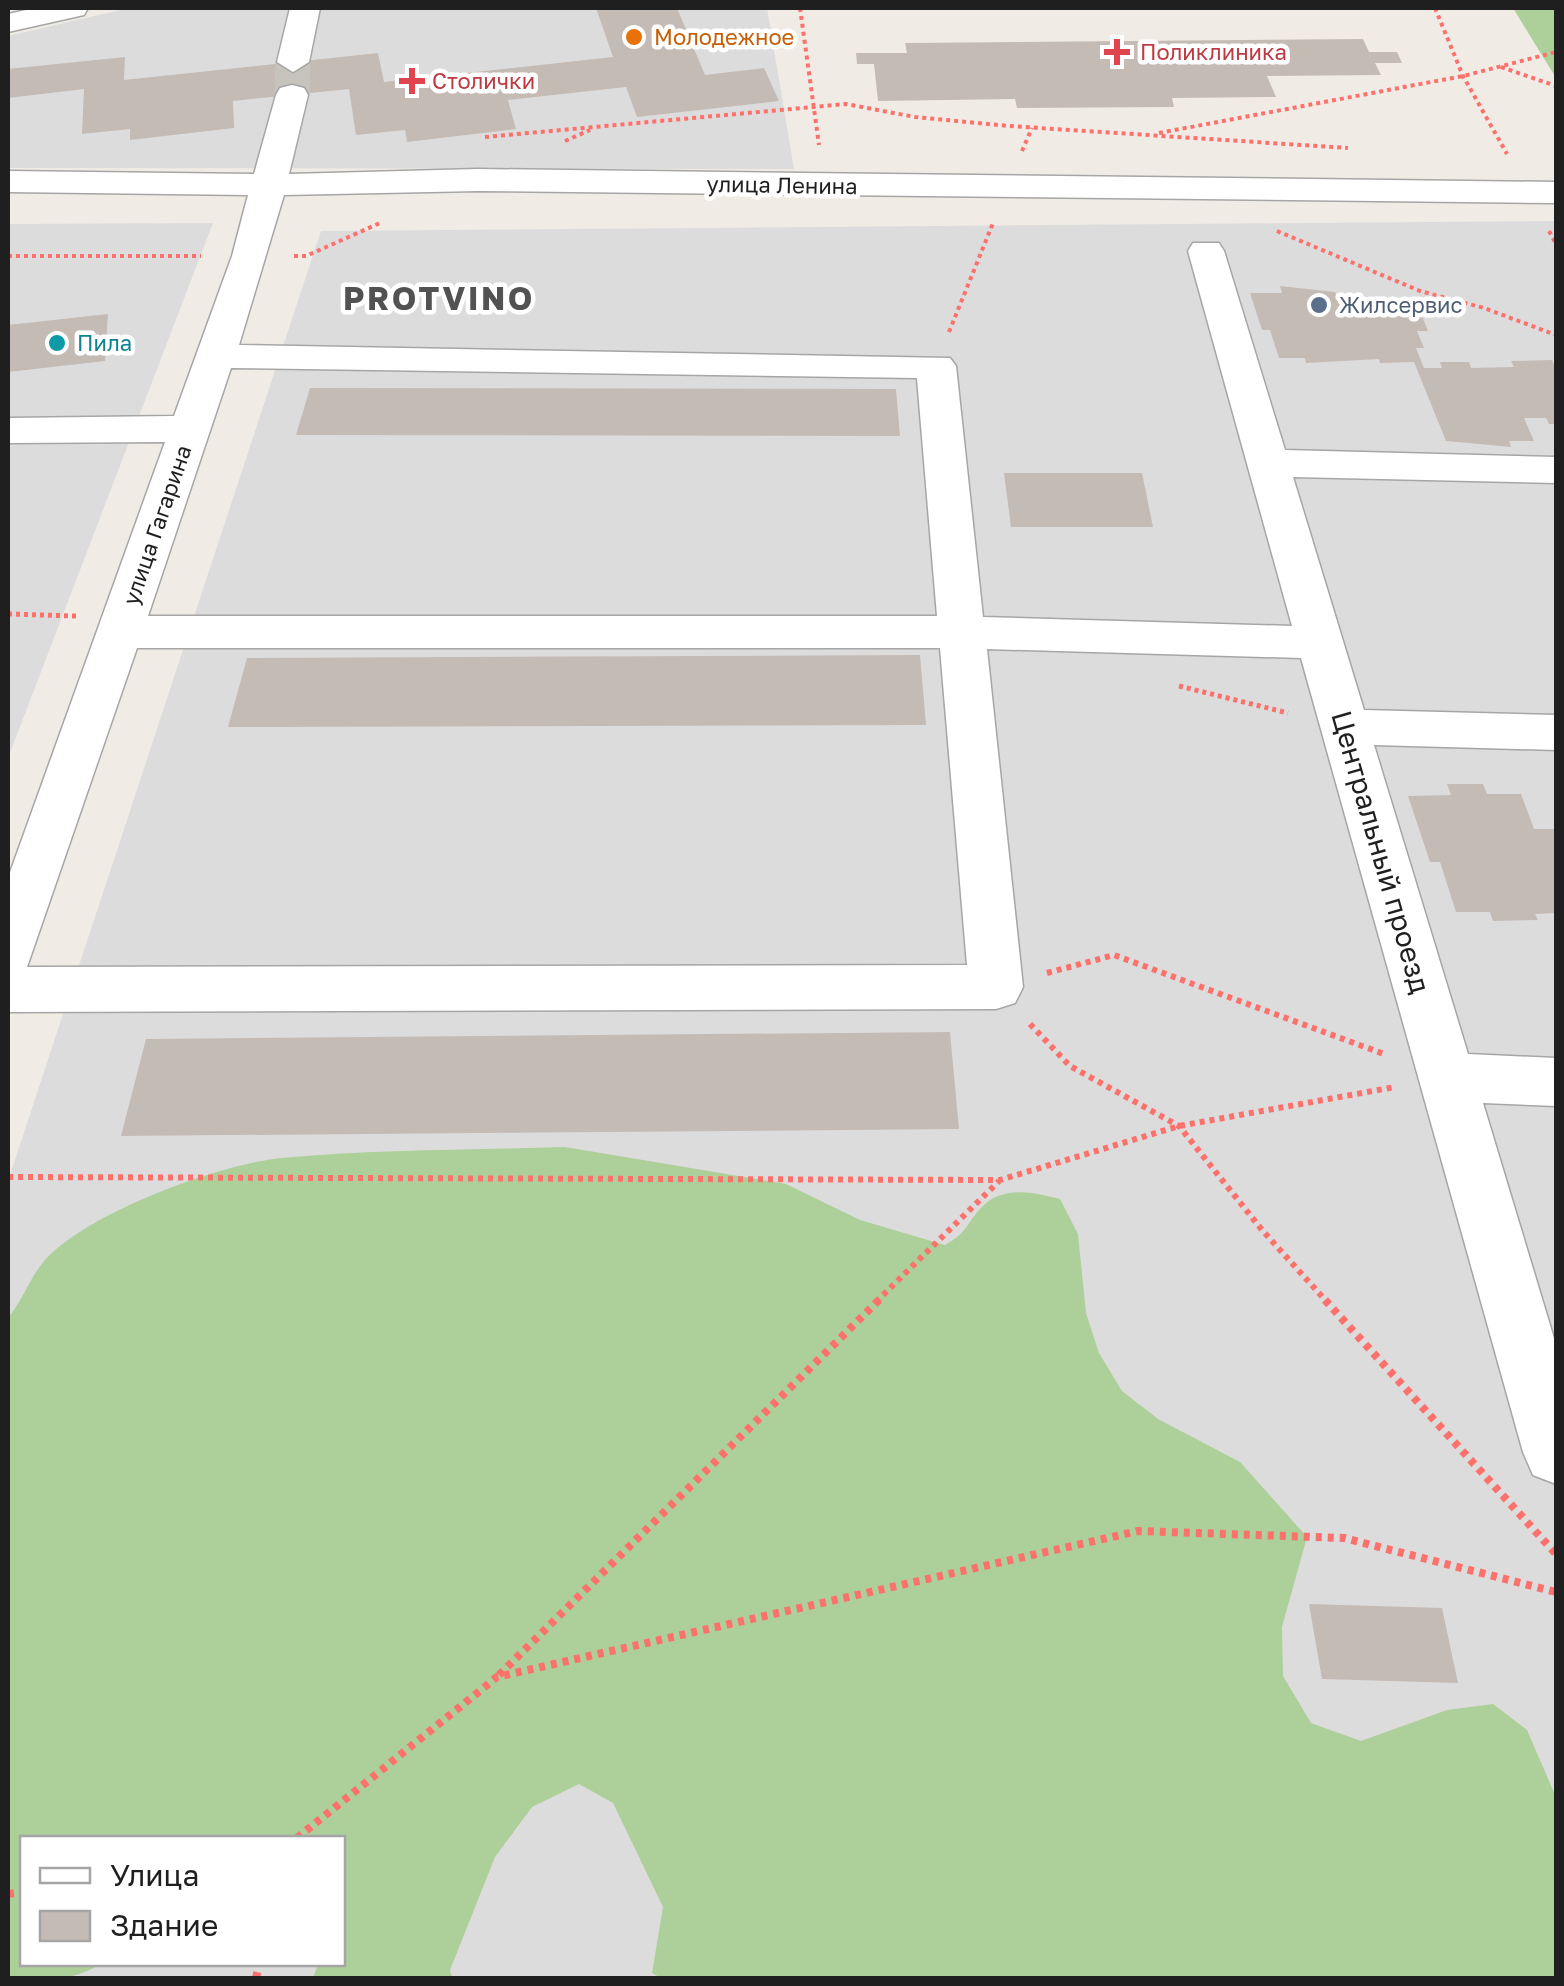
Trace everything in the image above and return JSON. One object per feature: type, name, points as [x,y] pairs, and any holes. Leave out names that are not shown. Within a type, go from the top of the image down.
[{"type":"street","points":[[8,23],[72,8]]},
{"type":"street","name":"улица Гагарина","points":[[8,952],[250,256],[272,185],[306,8]]},
{"type":"street","name":"улица Ленина","points":[[8,181],[272,185],[478,180],[1542,192]]},
{"type":"street","name":"Центральный проезд","points":[[1206,251],[1556,1452]]},
{"type":"street","points":[[8,990],[996,987],[936,366],[216,356]]},
{"type":"street","points":[[8,430],[190,429]]},
{"type":"street","points":[[1267,463],[1556,470]]},
{"type":"street","points":[[122,625],[959,632],[1320,643]]},
{"type":"street","points":[[1344,727],[1556,732]]},
{"type":"street","points":[[1447,1077],[1556,1082]]},
{"type":"path","points":[[800,8],[825,185]]},
{"type":"path","points":[[1435,8],[1463,76],[1542,192],[1556,244]]},
{"type":"path","points":[[1142,136],[1463,76],[1556,52]]},
{"type":"path","points":[[1501,66],[1556,86]]},
{"type":"path","points":[[468,138],[846,104],[915,117],[1032,128],[1282,140],[1351,148]]},
{"type":"path","points":[[936,366],[1032,128]]},
{"type":"path","points":[[1272,228],[1420,290],[1556,335]]},
{"type":"path","points":[[8,256],[306,256]]},
{"type":"path","points":[[8,614],[122,625]]},
{"type":"path","points":[[1447,1077],[1114,955],[996,987],[1070,1066],[1179,1126],[1262,1230],[1556,1554]]},
{"type":"path","points":[[8,1177],[1000,1180],[1179,1126],[1447,1077]]},
{"type":"path","points":[[300,1836],[497,1676],[1000,1180]]},
{"type":"path","points":[[497,1676],[1138,1531],[1344,1538],[1556,1592]]},
{"type":"shaded area","points":[[129,8],[767,8],[794,169],[8,168],[8,36]]},
{"type":"shaded area","points":[[1556,221],[1556,1978],[8,1978],[8,1181],[321,231]]},
{"type":"shaded area","points":[[213,223],[8,758],[8,224]]},
{"type":"green space","points":[[1513,8],[1556,8],[1556,78]]},
{"type":"green space","points":[[565,1147],[786,1184],[860,1220],[945,1245],[963,1231],[984,1205],[1001,1195],[1021,1192],[1060,1199],[1078,1234],[1086,1313],[1099,1353],[1122,1391],[1158,1419],[1240,1462],[1307,1537],[1282,1627],[1283,1676],[1311,1723],[1361,1741],[1447,1710],[1493,1704],[1527,1730],[1556,1797],[1556,1978],[661,1978],[652,1973],[663,1907],[613,1803],[579,1784],[532,1807],[495,1857],[450,1970],[452,1978],[313,1978],[317,1966],[345,1966],[345,1836],[20,1836],[20,1966],[96,1966],[67,1977],[8,1978],[8,1318],[45,1260],[65,1242],[122,1209],[190,1181],[255,1162],[352,1153]]},
{"type":"building","points":[[596,8],[677,8],[705,75],[764,68],[779,101],[637,117],[626,87],[508,100],[516,129],[407,142],[405,130],[356,135],[349,89],[233,101],[234,128],[130,140],[130,129],[82,134],[84,89],[8,98],[8,69],[125,57],[124,80],[378,53],[384,82],[613,57]]},
{"type":"building","points":[[1363,39],[1369,52],[1397,52],[1402,63],[1375,63],[1381,75],[1267,76],[1276,97],[1172,98],[1174,107],[1017,108],[1015,99],[878,101],[874,64],[857,64],[856,53],[907,53],[905,43]]},
{"type":"building","points":[[1280,286],[1335,292],[1343,312],[1364,312],[1361,305],[1420,311],[1428,331],[1417,331],[1424,348],[1416,348],[1424,368],[1442,368],[1440,362],[1469,362],[1471,368],[1514,367],[1511,361],[1552,360],[1556,370],[1556,424],[1549,424],[1546,418],[1524,418],[1534,441],[1509,441],[1511,447],[1446,441],[1414,362],[1380,363],[1379,359],[1306,363],[1305,358],[1279,358],[1270,330],[1262,330],[1250,293],[1282,293]]},
{"type":"building","name":"Пила","points":[[108,314],[105,361],[8,372],[8,325]]},
{"type":"building","points":[[310,388],[896,389],[900,436],[296,435]]},
{"type":"building","points":[[1004,473],[1142,473],[1153,527],[1011,527]]},
{"type":"building","points":[[920,655],[926,725],[228,727],[247,658]]},
{"type":"building","points":[[1447,784],[1483,784],[1487,794],[1521,794],[1534,829],[1556,829],[1556,913],[1535,914],[1538,920],[1493,921],[1490,912],[1456,912],[1440,862],[1430,862],[1408,796],[1451,795]]},
{"type":"building","points":[[950,1032],[959,1129],[121,1136],[146,1039]]},
{"type":"building","points":[[1309,1604],[1442,1608],[1458,1683],[1322,1679]]},
{"type":"tunnel","points":[[292,95],[293,62]]},
{"type":"place","name":"Молодежное","points":[[634,37]]},
{"type":"place","name":"Поликлиника","points":[[1117,52]]},
{"type":"place","name":"Столички","points":[[412,81]]},
{"type":"place","name":"Жилсервис","points":[[1319,305]]},
{"type":"place","name":"Пила","points":[[57,343]]},
{"type":"district","name":"PROTVINO","points":[[439,299]]}]
